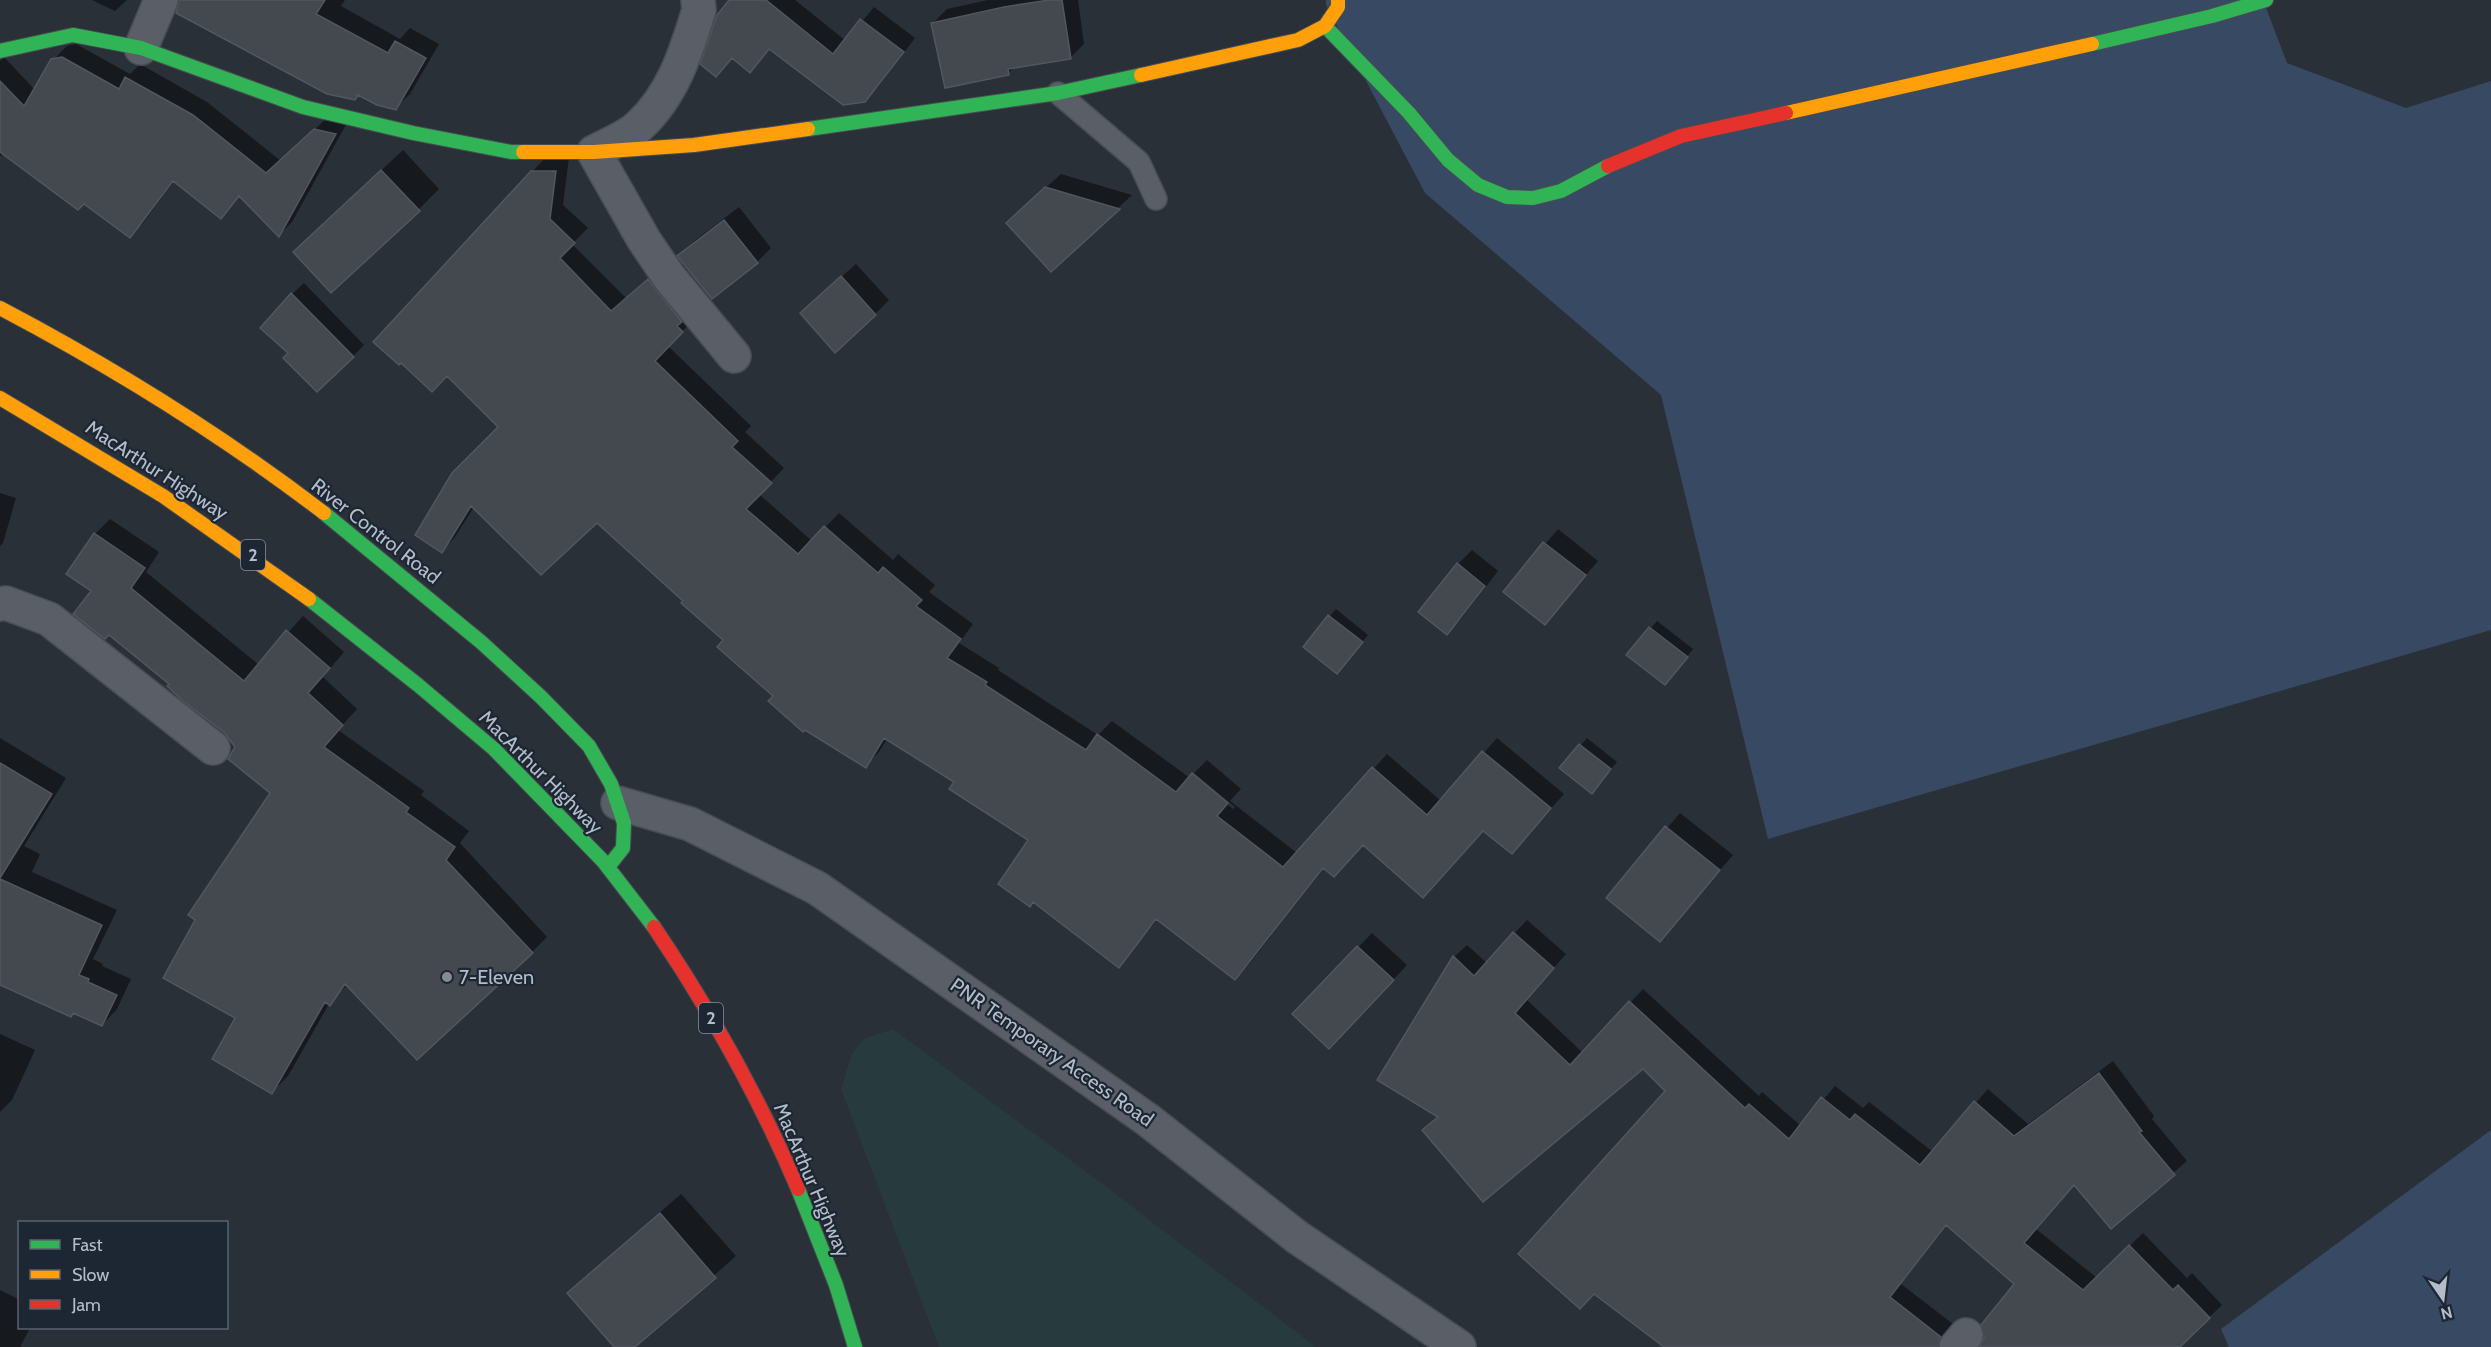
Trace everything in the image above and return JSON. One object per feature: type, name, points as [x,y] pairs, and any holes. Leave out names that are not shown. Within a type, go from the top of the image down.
[{"type":"main road","points":[[0,51],[73,34],[141,48],[303,107],[412,133],[512,152],[594,152],[694,145],[1058,93],[1298,40],[1325,26],[1338,7],[1338,0]]},
{"type":"main road","points":[[1325,26],[1409,113],[1448,160],[1478,185],[1507,197],[1533,198],[1561,191],[1605,167],[1682,136],[1934,81],[2212,16],[2266,0]]},
{"type":"main road","name":"River Control Road","points":[[0,308],[41,329],[181,412],[277,478],[363,544],[508,664],[592,751],[607,775],[624,826],[624,846],[620,855],[608,867]]},
{"type":"main road","name":"MacArthur Highway","points":[[0,398],[156,489],[252,555],[357,634],[485,741],[608,867],[687,976],[756,1099],[812,1221],[855,1347]]},
{"type":"street","points":[[141,48],[161,0]]},
{"type":"street","points":[[698,0],[699,10],[680,70],[662,99],[639,127],[594,152],[644,240],[669,277],[734,356]]},
{"type":"street","points":[[0,604],[6,603],[49,619],[213,748]]},
{"type":"street","name":"PNR Temporary Access Road","points":[[618,803],[690,824],[817,888],[1149,1120],[1297,1237],[1459,1347]]},
{"type":"lane","points":[[1058,93],[1139,162],[1156,199]]},
{"type":"green space","points":[[893,1029],[1101,1183],[1316,1347],[939,1347],[841,1089],[852,1054],[863,1039]]},
{"type":"water","points":[[1326,0],[2263,0],[2287,63],[2406,108],[2491,81],[2491,630],[1768,839],[1661,395],[1425,193],[1326,5]]},
{"type":"water","points":[[2491,1130],[2491,1347],[2229,1347],[2221,1329]]},
{"type":"building","points":[[179,0],[325,0],[316,14],[388,53],[395,41],[426,58],[396,110],[377,105],[358,95],[355,100],[327,94],[176,13]]},
{"type":"building","points":[[729,0],[766,0],[833,54],[860,19],[904,52],[865,102],[843,105],[769,49],[750,73],[732,58],[716,77],[700,64],[717,15]]},
{"type":"building","points":[[1049,0],[1062,0],[1071,59],[1008,69],[1009,75],[945,88],[931,23]]},
{"type":"building","points":[[62,57],[119,89],[125,77],[193,115],[266,173],[314,129],[336,134],[279,237],[239,196],[221,219],[173,181],[130,238],[84,204],[78,210],[0,152],[0,81],[24,106],[51,59]]},
{"type":"building","points":[[381,170],[420,211],[331,293],[293,252]]},
{"type":"building","points":[[531,171],[556,171],[550,219],[575,243],[560,258],[611,311],[648,279],[682,322],[677,326],[683,332],[655,361],[738,441],[732,447],[772,483],[746,509],[798,554],[824,526],[878,573],[883,567],[922,600],[916,606],[961,639],[947,658],[987,682],[985,685],[1086,750],[1097,734],[1176,792],[1192,773],[1228,803],[1217,816],[1283,867],[1372,767],[1427,815],[1482,751],[1551,808],[1512,854],[1483,831],[1423,898],[1363,845],[1334,877],[1323,868],[1235,980],[1156,919],[1119,968],[1033,902],[1030,907],[998,884],[1028,840],[949,789],[954,782],[884,738],[866,768],[805,730],[803,732],[768,701],[773,696],[717,647],[723,640],[597,523],[541,575],[471,506],[442,553],[415,535],[452,473],[498,427],[447,376],[432,392],[401,363],[399,365],[373,342]]},
{"type":"building","points":[[1045,187],[1120,209],[1051,272],[1006,223]]},
{"type":"building","points":[[724,220],[758,263],[712,299],[677,256]]},
{"type":"building","points":[[841,276],[876,315],[835,353],[800,313]]},
{"type":"building","points":[[291,293],[354,357],[317,392],[283,358],[288,353],[260,328]]},
{"type":"building","points":[[94,533],[145,568],[131,588],[244,681],[286,630],[330,668],[308,693],[343,725],[324,747],[409,808],[406,812],[455,847],[446,860],[533,953],[417,1060],[345,984],[330,1006],[325,1002],[272,1094],[212,1059],[235,1018],[163,978],[195,920],[188,915],[270,793],[228,759],[235,747],[225,733],[183,701],[167,686],[169,684],[109,635],[105,639],[73,614],[91,591],[66,574]]},
{"type":"building","points":[[1543,542],[1586,575],[1545,625],[1503,592]]},
{"type":"building","points":[[1457,563],[1485,586],[1447,635],[1418,612]]},
{"type":"building","points":[[1328,615],[1363,642],[1337,674],[1303,647]]},
{"type":"building","points":[[1649,627],[1688,657],[1665,685],[1626,655]]},
{"type":"building","points":[[1579,744],[1611,769],[1592,794],[1559,768]]},
{"type":"building","points":[[0,763],[52,794],[0,878]]},
{"type":"building","points":[[1665,826],[1720,870],[1660,942],[1606,898]]},
{"type":"building","points":[[0,879],[102,925],[79,975],[89,979],[88,982],[117,995],[102,1026],[73,1013],[71,1017],[0,985]]},
{"type":"building","points":[[1513,932],[1554,968],[1515,1013],[1570,1065],[1629,1001],[1745,1108],[1749,1104],[1789,1139],[1821,1097],[1850,1120],[1855,1114],[1920,1165],[1974,1101],[2014,1136],[2099,1073],[2142,1131],[2139,1132],[2175,1175],[2111,1229],[2074,1185],[2024,1243],[2083,1290],[2129,1245],[2173,1290],[2178,1285],[2210,1318],[2180,1347],[1980,1347],[1984,1338],[1981,1325],[2014,1284],[1946,1225],[1890,1297],[1941,1337],[1938,1347],[1664,1347],[1594,1294],[1580,1309],[1518,1254],[1665,1091],[1643,1069],[1483,1202],[1422,1130],[1438,1117],[1377,1080],[1453,956],[1474,976]]},
{"type":"building","points":[[1357,946],[1394,980],[1329,1049],[1292,1014]]},
{"type":"building","points":[[660,1213],[716,1278],[635,1347],[614,1347],[567,1293]]},
{"type":"traffic: fast","points":[[2092,44],[2212,16],[2266,0]]},
{"type":"traffic: fast","points":[[1325,26],[1409,113],[1448,160],[1478,185],[1507,197],[1533,198],[1561,191],[1608,166]]},
{"type":"traffic: fast","points":[[0,51],[73,35],[141,48],[303,107],[413,133],[511,152],[523,152]]},
{"type":"traffic: fast","points":[[808,129],[1058,93],[1141,75]]},
{"type":"traffic: fast","points":[[324,513],[481,642],[541,697],[589,746],[611,784],[624,823],[623,848],[608,867]]},
{"type":"traffic: fast","points":[[309,599],[418,685],[494,749],[603,861],[654,927]]},
{"type":"traffic: fast","points":[[798,1189],[836,1285],[855,1347]]},
{"type":"traffic: slow","points":[[1141,75],[1298,40],[1325,26],[1338,7],[1338,0]]},
{"type":"traffic: slow","points":[[1786,113],[2092,44]]},
{"type":"traffic: slow","points":[[523,152],[594,152],[694,145],[808,129]]},
{"type":"traffic: slow","points":[[0,308],[84,354],[166,404],[207,430],[324,513]]},
{"type":"traffic: slow","points":[[0,398],[163,496],[309,599]]},
{"type":"traffic: jam","points":[[1608,166],[1681,136],[1786,113]]},
{"type":"traffic: jam","points":[[654,927],[695,990],[732,1055],[767,1121],[798,1189]]},
{"type":"place","name":"7-Eleven","points":[[447,977]]}]
